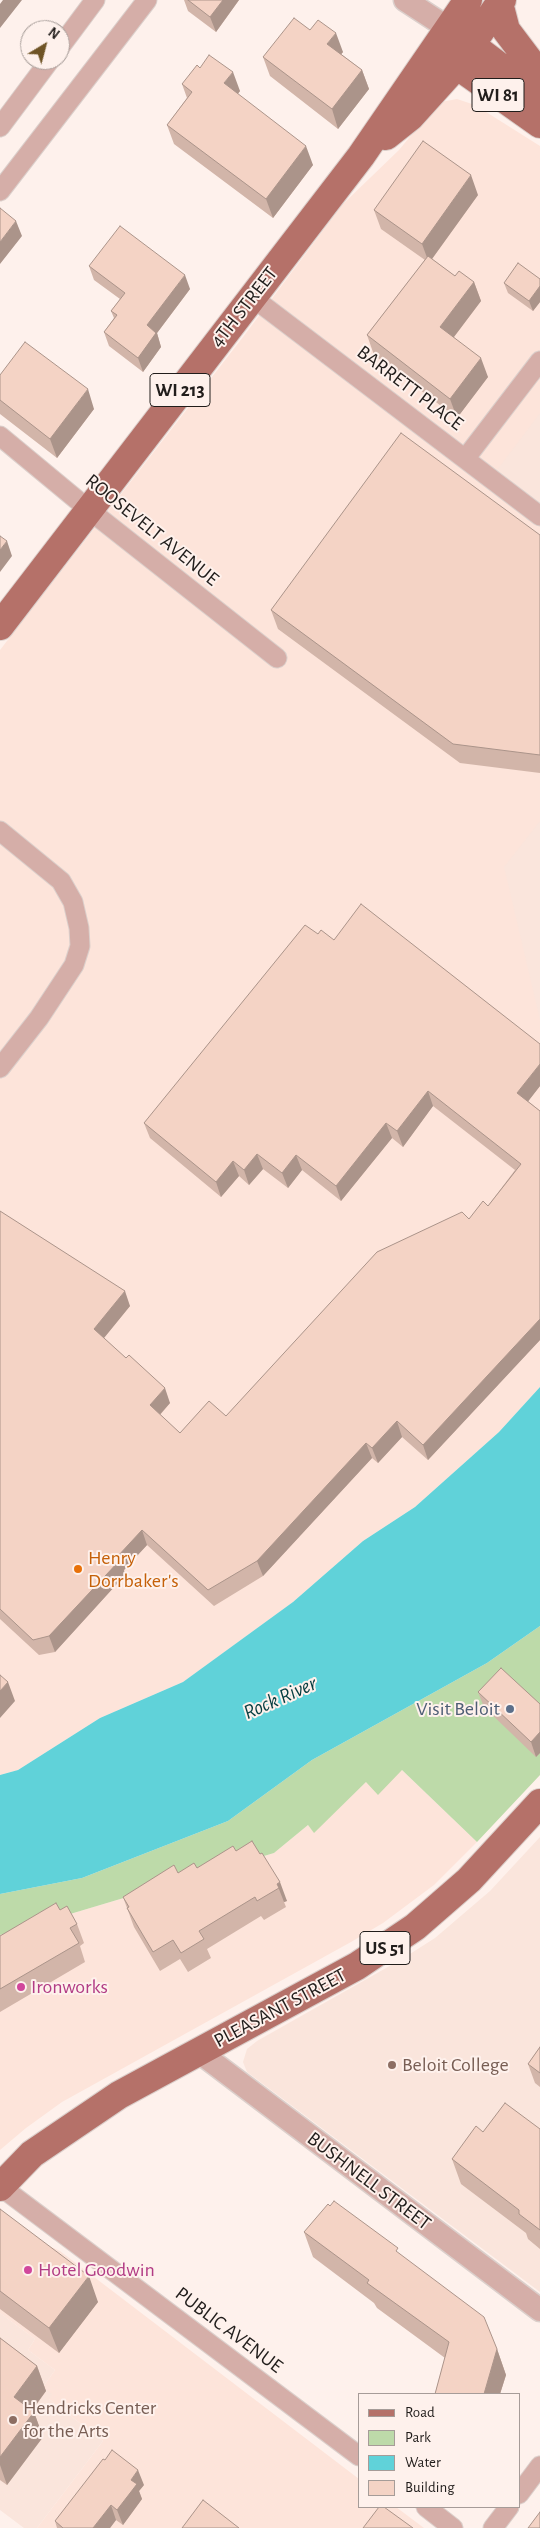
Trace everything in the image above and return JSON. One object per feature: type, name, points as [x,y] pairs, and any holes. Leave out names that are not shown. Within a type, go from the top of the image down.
[{"type":"main road","name":"4TH STREET","points":[[0,626],[361,156],[468,0]]},
{"type":"main road","name":"4TH STREET","points":[[361,156],[410,117],[464,55],[501,2]]},
{"type":"main road","points":[[501,2],[506,30],[540,75]]},
{"type":"main road","name":"WI 81","points":[[441,38],[464,55],[540,124]]},
{"type":"main road","name":"WI 81","points":[[464,55],[540,97]]},
{"type":"main road","name":"PLEASANT STREET","points":[[0,2186],[32,2154],[119,2095],[357,1966],[416,1927],[469,1880],[540,1803]]},
{"type":"street","points":[[70,34],[96,0]]},
{"type":"street","points":[[0,191],[147,0]]},
{"type":"street","points":[[412,5],[441,38]]},
{"type":"street","points":[[0,126],[42,70]]},
{"type":"street","name":"BARRETT PLACE","points":[[252,297],[540,516]]},
{"type":"street","points":[[465,459],[540,361]]},
{"type":"street","name":"ROOSEVELT AVENUE","points":[[0,436],[88,509],[277,658]]},
{"type":"street","points":[[0,831],[60,881],[73,902],[79,928],[80,946],[74,965],[39,1018],[0,1068]]},
{"type":"street","name":"BUSHNELL STREET","points":[[199,2052],[540,2310]]},
{"type":"street","name":"PUBLIC AVENUE","points":[[0,2186],[358,2455]]},
{"type":"street","points":[[520,2493],[540,2466]]},
{"type":"street","points":[[427,2508],[454,2528]]},
{"type":"street","points":[[493,2528],[508,2508]]},
{"type":"shaded area","points":[[457,99],[475,105],[540,146],[540,1387],[499,1432],[415,1507],[363,1541],[293,1602],[183,1682],[100,1718],[18,1770],[0,1775],[0,650],[243,337],[343,204],[399,150],[432,110],[441,102]]},
{"type":"shaded area","points":[[540,413],[540,519],[491,478]]},
{"type":"shaded area","points":[[540,821],[540,1020],[504,867]]},
{"type":"shaded area","points":[[402,1770],[477,1842],[434,1885],[383,1923],[351,1942],[62,2102],[0,2150],[0,1935],[274,1853],[308,1825],[314,1832],[366,1782]]},
{"type":"shaded area","name":"Beloit College","points":[[540,1837],[540,2292],[247,2072],[243,2062],[247,2049],[257,2041],[402,1959],[435,1938],[490,1891]]},
{"type":"shaded area","points":[[17,2223],[49,2246],[60,2251],[358,2478],[358,2508],[397,2508],[424,2528],[37,2528],[103,2441],[49,2399],[43,2387],[55,2370],[28,2350],[35,2339],[0,2313],[0,2227]]},
{"type":"shaded area","points":[[0,2313],[35,2339],[28,2350],[55,2370],[43,2387],[52,2394],[49,2399],[103,2441],[37,2528],[24,2528],[0,2510]]},
{"type":"green space","points":[[540,1626],[540,1775],[477,1842],[402,1770],[378,1795],[366,1782],[314,1833],[308,1825],[274,1853],[0,1935],[0,1894],[82,1878],[228,1821],[312,1760],[487,1663]]},
{"type":"water","name":"Rock River","points":[[540,1387],[540,1626],[487,1663],[312,1760],[228,1821],[82,1878],[0,1894],[0,1775],[18,1770],[100,1718],[183,1682],[293,1602],[363,1541],[415,1507],[499,1432]]},
{"type":"building","points":[[188,0],[223,0],[210,17]]},
{"type":"building","points":[[294,18],[310,30],[318,20],[336,33],[327,44],[362,70],[332,109],[263,57]]},
{"type":"building","points":[[209,55],[233,72],[224,83],[306,146],[266,199],[167,125],[192,92],[182,84],[197,65],[200,68]]},
{"type":"building","points":[[423,141],[471,175],[422,244],[374,210]]},
{"type":"building","points":[[0,208],[16,221],[0,242]]},
{"type":"building","points":[[120,226],[185,275],[147,325],[156,333],[138,358],[104,332],[117,315],[111,311],[125,293],[89,266]]},
{"type":"building","points":[[428,256],[455,276],[459,271],[474,282],[440,327],[481,358],[450,399],[367,335]]},
{"type":"building","points":[[518,263],[540,279],[540,286],[529,301],[504,283]]},
{"type":"building","points":[[25,342],[88,389],[50,439],[0,400],[0,375]]},
{"type":"building","points":[[401,433],[540,535],[540,755],[453,744],[271,610]]},
{"type":"building","points":[[0,536],[7,541],[0,550]]},
{"type":"building","points":[[361,904],[540,1044],[540,1064],[517,1093],[540,1111],[540,1319],[423,1445],[397,1421],[372,1448],[366,1443],[257,1561],[208,1590],[142,1530],[117,1557],[120,1560],[49,1636],[33,1640],[0,1609],[0,1211],[125,1291],[94,1329],[126,1358],[129,1355],[165,1388],[150,1405],[180,1433],[209,1401],[226,1416],[377,1252],[462,1212],[469,1219],[483,1201],[488,1206],[521,1164],[428,1091],[397,1131],[386,1123],[336,1186],[296,1155],[282,1173],[257,1154],[244,1170],[233,1161],[216,1182],[144,1123],[305,925],[318,934],[321,930],[334,940]]},
{"type":"building","points":[[501,1668],[540,1704],[540,1732],[531,1742],[478,1692]]},
{"type":"building","points":[[0,1675],[8,1682],[0,1691]]},
{"type":"building","points":[[252,1841],[280,1882],[277,1884],[279,1888],[257,1901],[255,1897],[199,1931],[204,1939],[181,1953],[173,1940],[153,1952],[127,1908],[129,1907],[123,1897],[174,1865],[178,1873],[194,1863],[197,1868],[233,1846],[236,1851]]},
{"type":"building","points":[[56,1903],[60,1910],[67,1906],[77,1924],[70,1928],[79,1943],[0,1989],[0,1936]]},
{"type":"building","points":[[540,2047],[540,2073],[528,2064]]},
{"type":"building","points":[[505,2103],[540,2129],[540,2230],[519,2214],[519,2210],[452,2159],[476,2126],[483,2132]]},
{"type":"building","points":[[334,2201],[398,2248],[396,2251],[484,2317],[497,2349],[484,2393],[435,2393],[449,2342],[367,2283],[369,2280],[304,2232],[328,2204],[330,2206]]},
{"type":"building","name":"Hotel Goodwin","points":[[0,2209],[89,2276],[49,2328],[0,2291]]},
{"type":"building","points":[[0,2338],[37,2366],[14,2397],[34,2412],[0,2457]]},
{"type":"building","points":[[112,2450],[138,2470],[131,2480],[137,2484],[117,2510],[111,2505],[93,2528],[63,2528],[55,2521]]},
{"type":"building","points":[[203,2500],[239,2528],[182,2528]]},
{"type":"building","points":[[378,2508],[385,2508],[413,2528],[363,2528]]},
{"type":"building","points":[[540,2512],[540,2528],[528,2528]]},
{"type":"place","name":"Henry Dorrbaker's","points":[[78,1569]]},
{"type":"place","name":"Visit Beloit","points":[[510,1709]]},
{"type":"place","name":"Ironworks","points":[[21,1987]]},
{"type":"place","name":"Beloit College","points":[[392,2065]]},
{"type":"place","name":"Hotel Goodwin","points":[[28,2270]]},
{"type":"place","name":"Hendricks Center for the Arts","points":[[13,2420]]}]
